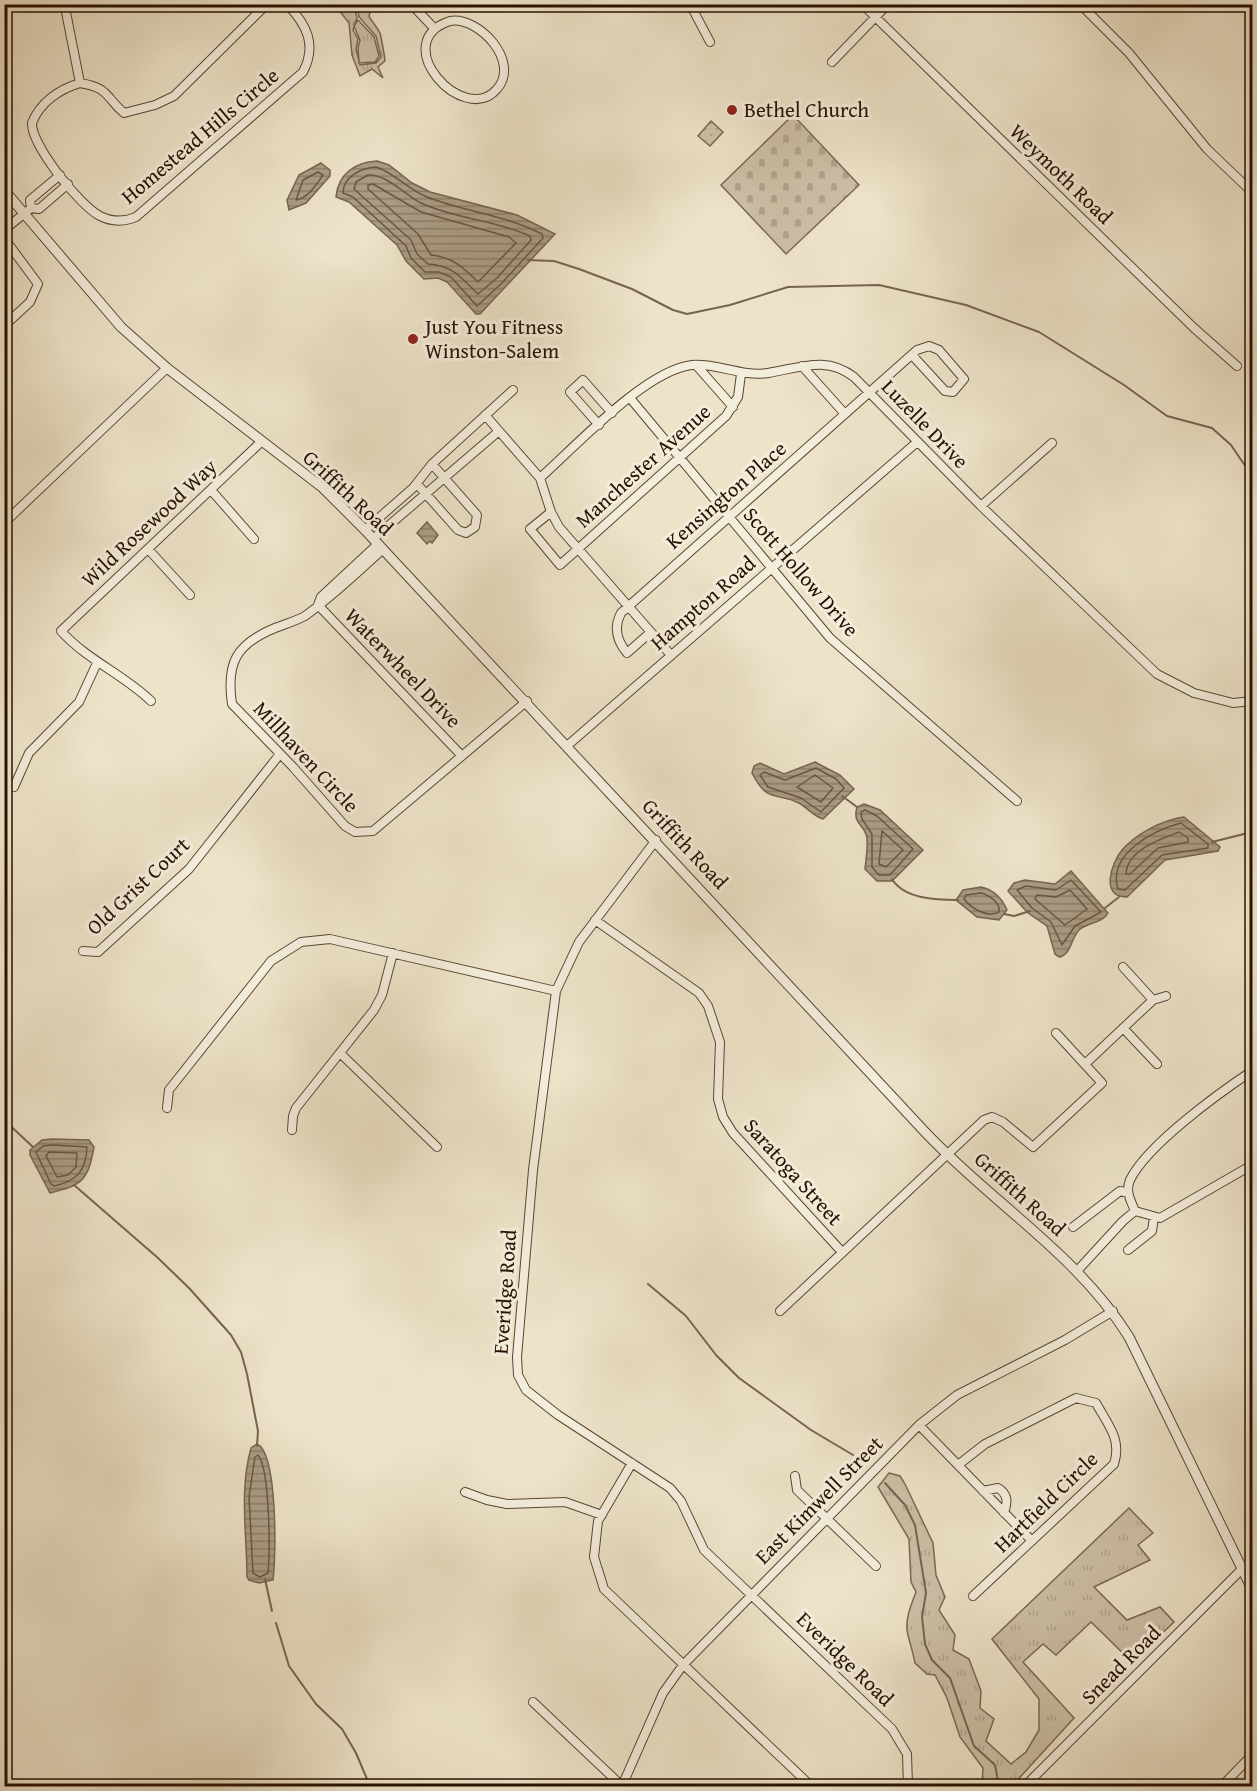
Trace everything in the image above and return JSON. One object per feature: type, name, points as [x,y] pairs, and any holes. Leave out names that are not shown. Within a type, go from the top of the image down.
[{"type":"street","points":[[65,7],[80,83],[103,90],[113,98],[117,107],[124,113],[165,102],[174,96],[267,4]]},
{"type":"street","name":"Homestead Hills Circle","points":[[80,83],[52,96],[36,114],[32,123],[36,142],[60,175],[97,215],[113,221],[136,217],[303,72],[309,56],[309,36],[302,20],[287,4]]},
{"type":"street","points":[[411,4],[434,28]]},
{"type":"street","points":[[690,4],[710,42]]},
{"type":"street","name":"Weymoth Road","points":[[862,4],[1237,366]]},
{"type":"street","points":[[832,62],[888,4]]},
{"type":"street","points":[[1080,4],[1129,53],[1207,148],[1252,192]]},
{"type":"street","points":[[457,20],[467,22],[483,33],[504,62],[505,73],[497,90],[475,100],[463,98],[454,92],[430,68],[425,56],[426,42],[434,28],[457,20]]},
{"type":"street","points":[[28,211],[30,200],[60,175]]},
{"type":"street","points":[[4,230],[28,211],[39,208],[68,184]]},
{"type":"street","name":"Griffith Road","points":[[4,190],[28,211],[121,327],[167,368],[323,488],[365,530],[949,1155],[1078,1270],[1113,1311],[1129,1337],[1252,1589]]},
{"type":"street","points":[[4,238],[38,284],[30,302],[4,326]]},
{"type":"street","points":[[923,346],[934,347],[964,379],[953,392],[945,391],[912,355],[923,346]]},
{"type":"street","name":"Kensington Place","points":[[651,632],[627,653],[617,641],[617,619],[728,516],[912,355]]},
{"type":"street","name":"Luzelle Drive","points":[[540,478],[630,398],[658,376],[678,368],[696,365],[717,367],[741,374],[766,373],[817,363],[839,367],[855,377],[916,443],[981,507],[1158,674],[1194,693],[1233,703],[1252,701]]},
{"type":"street","points":[[696,365],[733,407]]},
{"type":"street","points":[[802,366],[845,414]]},
{"type":"street","points":[[4,523],[167,368]]},
{"type":"street","name":"Manchester Avenue","points":[[551,512],[530,529],[560,566],[720,422],[733,407],[741,374]]},
{"type":"street","points":[[599,425],[570,392],[583,380],[612,413]]},
{"type":"street","points":[[365,530],[417,484],[432,465],[513,390]]},
{"type":"street","name":"Scott Hollow Drive","points":[[630,398],[830,638],[1017,801]]},
{"type":"street","points":[[485,416],[540,478],[551,512],[559,527],[670,654]]},
{"type":"street","name":"Millhaven Circle","points":[[500,431],[445,479],[425,493],[318,606],[303,617],[255,636],[236,656],[230,672],[232,704],[345,826],[364,833],[372,831],[527,701]]},
{"type":"street","name":"Wild Rosewood Way","points":[[97,663],[73,644],[62,631],[262,441]]},
{"type":"street","name":"Hampton Road","points":[[568,745],[670,654],[916,443]]},
{"type":"street","points":[[981,507],[1052,443]]},
{"type":"street","points":[[417,484],[458,530],[470,532],[477,524],[477,515],[432,465]]},
{"type":"street","points":[[211,490],[254,539]]},
{"type":"street","points":[[148,549],[190,595]]},
{"type":"street","name":"Waterwheel Drive","points":[[318,606],[462,756]]},
{"type":"street","points":[[14,787],[29,753],[79,702],[97,663],[131,682],[150,701]]},
{"type":"street","name":"Old Grist Court","points":[[83,951],[98,952],[189,869],[280,754]]},
{"type":"street","name":"Everidge Road","points":[[656,840],[595,920],[564,969],[556,991],[533,1170],[517,1357],[518,1375],[526,1390],[534,1396],[670,1488],[681,1501],[704,1550],[892,1729],[907,1754],[908,1786]]},
{"type":"street","name":"Saratoga Street","points":[[595,920],[699,993],[708,1006],[720,1042],[718,1099],[723,1117],[733,1133],[842,1252]]},
{"type":"street","points":[[167,1108],[169,1090],[271,961],[302,942],[321,938],[556,991]]},
{"type":"street","points":[[292,1131],[292,1116],[296,1108],[382,995],[393,953]]},
{"type":"street","points":[[1123,967],[1153,1000]]},
{"type":"street","points":[[1085,1064],[1153,1000],[1166,996]]},
{"type":"street","points":[[1123,1028],[1157,1064]]},
{"type":"street","points":[[780,1311],[984,1120],[992,1117],[1003,1122],[1033,1147],[1102,1083],[1056,1033]]},
{"type":"street","points":[[340,1053],[436,1147]]},
{"type":"street","points":[[1252,1071],[1226,1089],[1161,1145],[1139,1167],[1130,1182],[1128,1193],[1136,1211],[1160,1218],[1252,1165]]},
{"type":"street","points":[[1073,1227],[1120,1191],[1128,1193]]},
{"type":"street","points":[[1078,1270],[1136,1211]]},
{"type":"street","points":[[1128,1250],[1152,1231],[1154,1217]]},
{"type":"street","name":"East Kimwell Street","points":[[622,1786],[663,1693],[683,1665],[919,1425],[957,1395],[1065,1340],[1113,1311]]},
{"type":"street","name":"Hartfield Circle","points":[[958,1465],[985,1444],[1076,1398],[1096,1403],[1119,1450],[1114,1464],[973,1596]]},
{"type":"street","points":[[919,1425],[1032,1541]]},
{"type":"street","points":[[632,1463],[598,1521],[594,1557],[604,1589],[811,1786]]},
{"type":"street","points":[[795,1476],[797,1490],[876,1566]]},
{"type":"street","points":[[983,1491],[998,1488],[1004,1492],[1007,1501],[1004,1513]]},
{"type":"street","points":[[465,1492],[507,1504],[565,1502],[602,1515]]},
{"type":"street","name":"Snead Road","points":[[1025,1786],[1242,1569]]},
{"type":"street","points":[[533,1702],[622,1786]]},
{"type":"street","points":[[1222,1786],[1252,1755]]},
{"type":"green space","points":[[335,5],[355,11],[357,17],[353,30],[358,39],[356,49],[360,65],[376,63],[381,57],[376,36],[359,17],[357,7],[377,5],[372,7],[369,16],[381,35],[385,61],[378,67],[383,78],[372,69],[360,76],[352,55],[349,23]]},
{"type":"green space","points":[[358,20],[374,37],[379,56],[375,62],[359,63],[360,40],[354,26]]},
{"type":"green space","points":[[793,115],[859,185],[786,254],[721,185]]},
{"type":"green space","points":[[711,121],[723,132],[710,146],[698,136]]},
{"type":"green space","points":[[889,1473],[900,1476],[933,1543],[936,1575],[945,1597],[939,1610],[955,1635],[953,1650],[969,1659],[981,1691],[980,1708],[994,1719],[986,1741],[1011,1764],[1026,1752],[1039,1730],[1039,1699],[992,1639],[1129,1508],[1153,1533],[1138,1545],[1150,1560],[1094,1587],[1127,1620],[1160,1607],[1174,1622],[1132,1662],[1091,1622],[1056,1655],[1043,1644],[1023,1662],[1074,1718],[1012,1786],[982,1786],[983,1768],[960,1737],[947,1698],[935,1675],[927,1674],[915,1663],[907,1630],[916,1592],[911,1582],[909,1539],[878,1487]]},
{"type":"water","points":[[377,161],[389,165],[412,183],[430,192],[517,215],[555,234],[480,314],[476,314],[447,282],[438,278],[424,279],[406,261],[397,245],[349,202],[336,197],[340,182],[349,171],[362,164]]},
{"type":"water","points":[[321,163],[330,170],[330,176],[306,203],[289,210],[287,200],[299,175]]},
{"type":"water","points":[[427,522],[438,535],[432,543],[430,541],[427,544],[417,533]]},
{"type":"water","points":[[815,762],[840,775],[854,789],[823,819],[799,803],[767,793],[752,773],[754,766],[760,763],[784,774]]},
{"type":"water","points":[[864,804],[880,810],[923,850],[892,881],[877,881],[865,869],[867,838],[856,817],[857,807]]},
{"type":"water","points":[[1184,817],[1220,847],[1218,851],[1165,860],[1127,897],[1113,892],[1110,879],[1114,863],[1122,850],[1150,829],[1167,821]]},
{"type":"water","points":[[1071,871],[1108,913],[1103,919],[1079,930],[1066,953],[1059,957],[1055,954],[1047,926],[1028,913],[1008,891],[1014,883],[1025,880],[1055,884]]},
{"type":"water","points":[[981,887],[994,892],[1005,906],[1007,910],[999,920],[977,917],[956,900],[963,890]]},
{"type":"water","points":[[42,1140],[89,1140],[94,1147],[89,1167],[82,1179],[77,1184],[50,1193],[30,1155],[30,1150]]},
{"type":"water","points":[[257,1444],[264,1452],[269,1466],[275,1530],[273,1580],[259,1583],[247,1577],[244,1512],[247,1464],[251,1448]]},
{"type":"waterway","points":[[528,260],[554,261],[579,269],[632,289],[673,310],[687,314],[730,305],[788,287],[879,285],[966,305],[1039,332],[1124,385],[1167,416],[1212,428],[1231,445],[1252,476]]},
{"type":"waterway","points":[[842,796],[857,807]]},
{"type":"waterway","points":[[1212,842],[1252,832]]},
{"type":"waterway","points":[[892,879],[904,891],[921,897],[958,900]]},
{"type":"waterway","points":[[1105,908],[1119,897]]},
{"type":"waterway","points":[[1004,914],[1014,916],[1030,911]]},
{"type":"waterway","points":[[4,1120],[33,1147]]},
{"type":"waterway","points":[[74,1185],[158,1258],[189,1288],[231,1335],[241,1352],[247,1374],[258,1431],[257,1446]]},
{"type":"waterway","points":[[648,1284],[686,1316],[716,1355],[739,1378],[811,1430],[853,1455]]},
{"type":"waterway","points":[[885,1483],[905,1505],[915,1525],[926,1593],[922,1617],[925,1644],[932,1660],[950,1678],[974,1746],[995,1765],[999,1786]]},
{"type":"waterway","points":[[265,1579],[272,1611]]},
{"type":"waterway","points":[[276,1623],[289,1666],[316,1704],[342,1729],[356,1753],[370,1786]]},
{"type":"place","name":"Bethel Church","points":[[732,110]]},
{"type":"place","name":"Just You Fitness Winston-Salem","points":[[413,339]]}]
